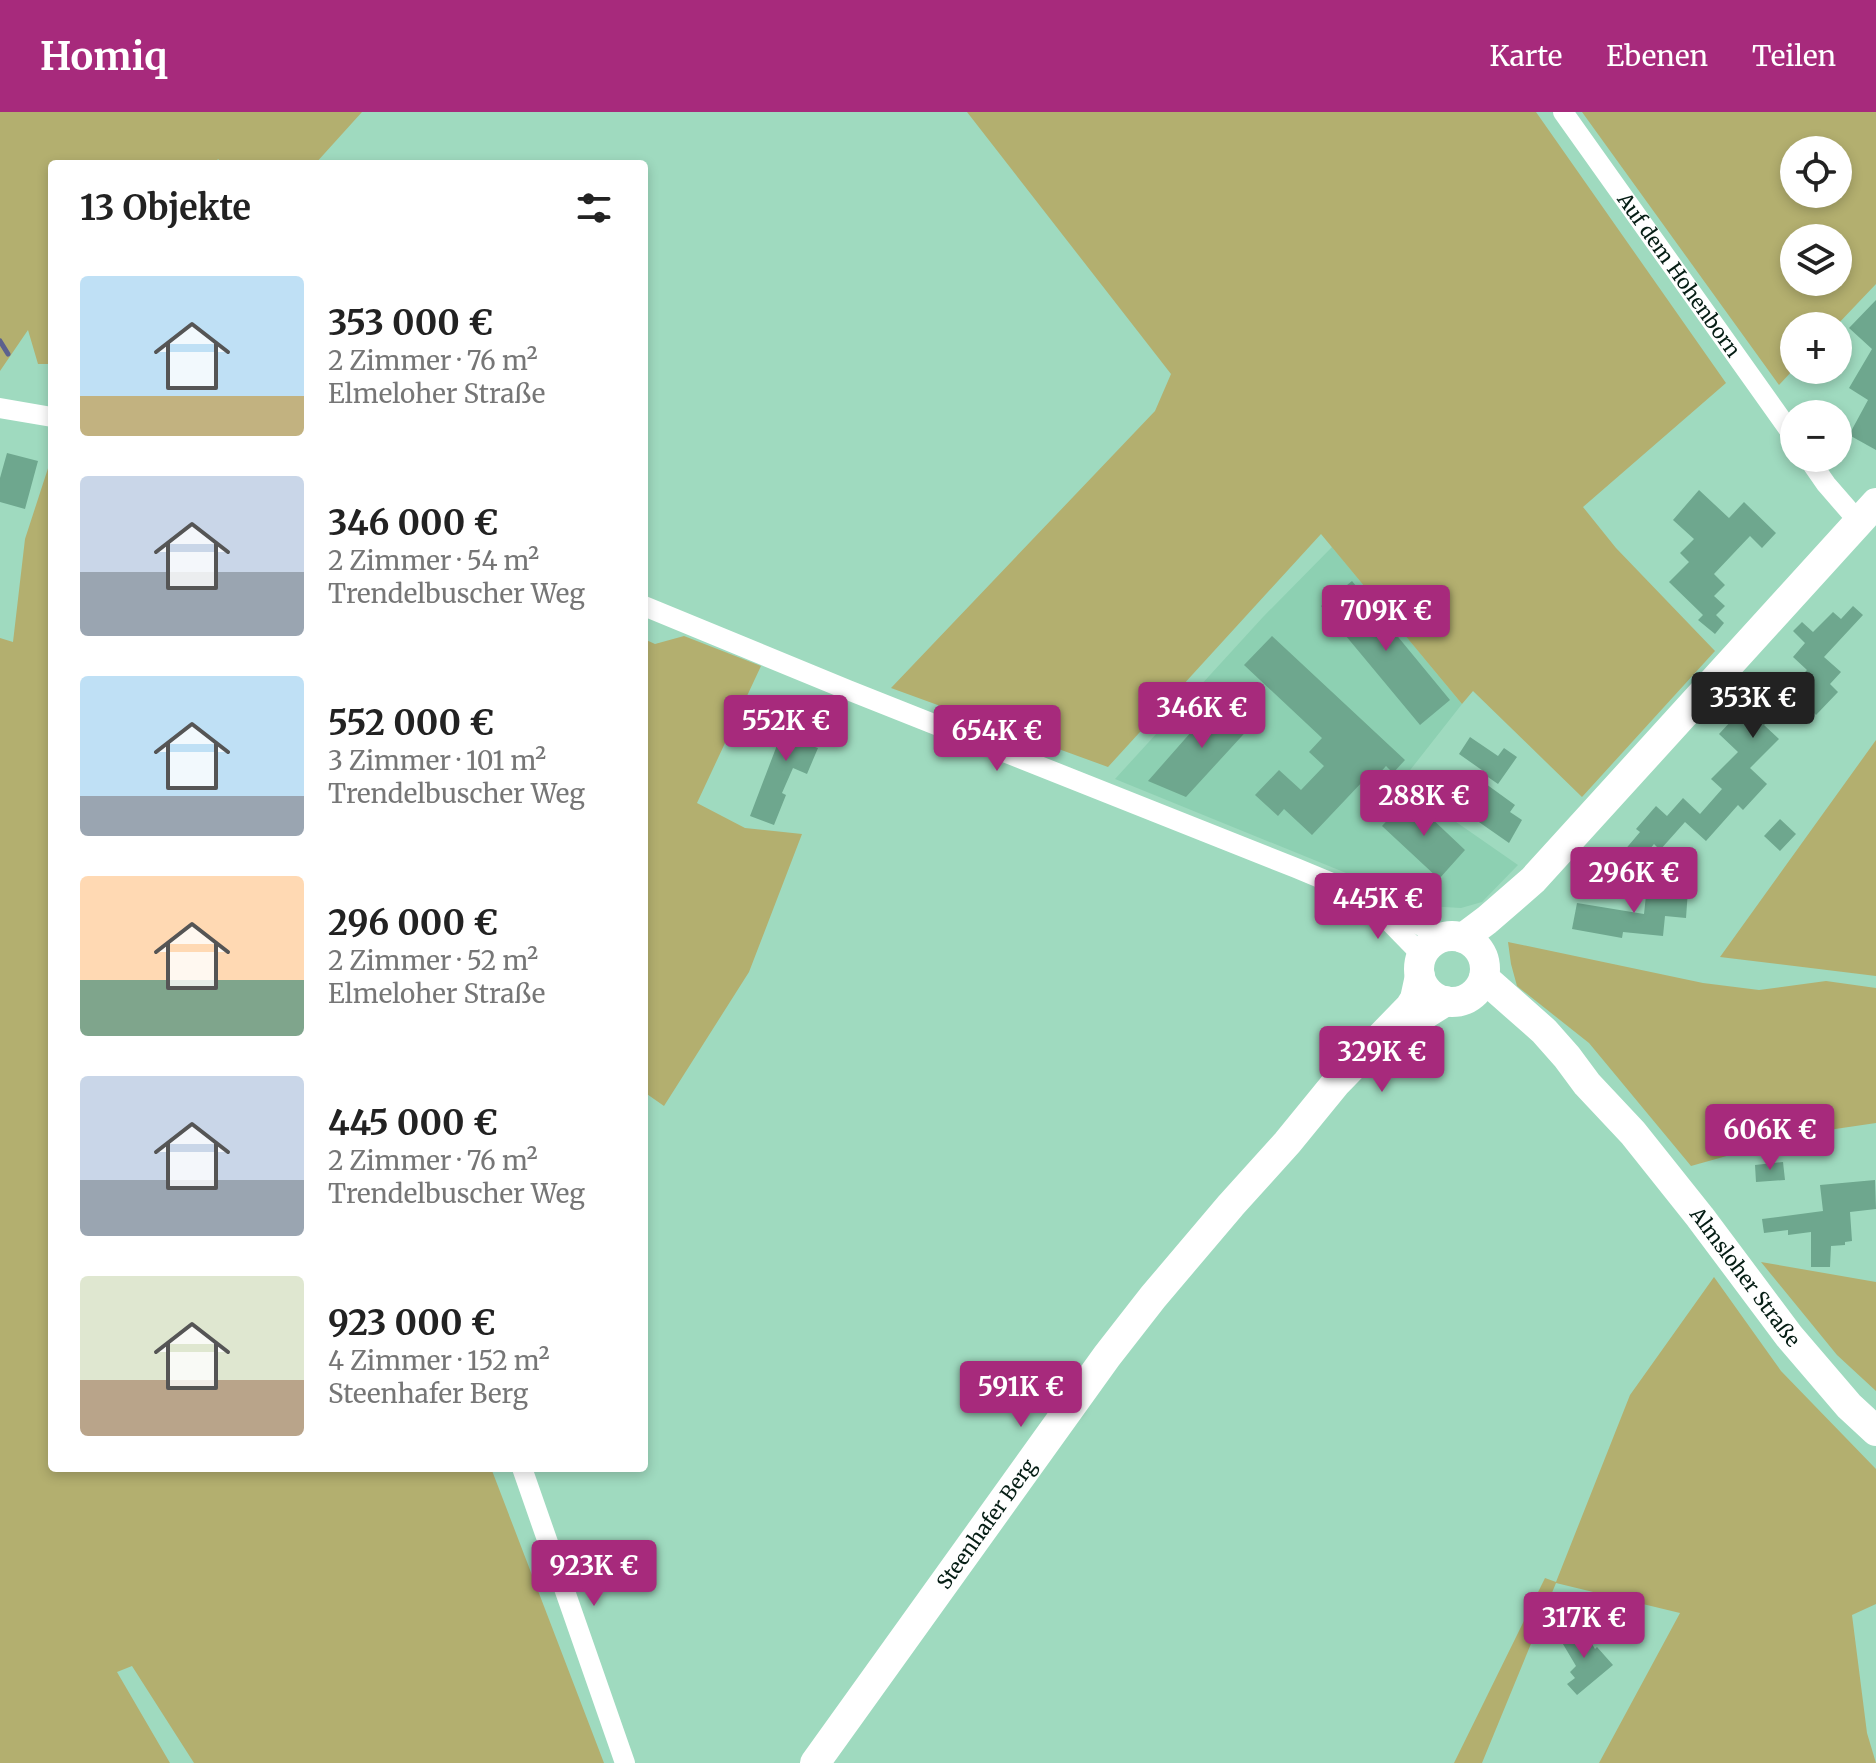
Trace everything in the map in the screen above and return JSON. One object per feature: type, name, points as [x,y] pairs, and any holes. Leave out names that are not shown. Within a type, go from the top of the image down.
[{"type":"street","name":"Auf dem Hohenborn","points":[[1563,112],[1780,417]]},
{"type":"street","points":[[0,408],[48,416]]},
{"type":"street","points":[[1454,968],[1868,512],[1826,484],[1818,472]]},
{"type":"street","points":[[648,608],[1368,898],[1454,968]]},
{"type":"street","points":[[1368,898],[1414,947],[1454,968]]},
{"type":"street","name":"Almsloher Straße","points":[[1454,968],[1495,1010],[1587,1084],[1633,1133],[1789,1336],[1849,1406],[1876,1431]]},
{"type":"street","name":"Steenhafer Berg","points":[[815,1763],[1107,1356],[1190,1252],[1336,1083],[1415,999],[1454,968]]},
{"type":"street","points":[[523,1472],[625,1763]]},
{"type":"shaded area","points":[[0,112],[362,112],[319,160],[48,160],[48,364],[38,364],[28,330],[0,371]]},
{"type":"shaded area","points":[[967,112],[1536,112],[1726,383],[1583,507],[1616,548],[1715,651],[1582,797],[1473,691],[1462,704],[1321,534],[1108,767],[891,688],[1155,411],[1171,374]]},
{"type":"shaded area","points":[[1582,112],[1876,112],[1876,284],[1849,312],[1780,312],[1780,384]]},
{"type":"shaded area","points":[[48,468],[48,1472],[493,1472],[604,1763],[194,1763],[132,1666],[117,1672],[170,1763],[0,1763],[0,638],[13,642],[25,539]]},
{"type":"shaded area","points":[[1332,547],[1462,704],[1400,783],[1518,865],[1482,902],[1461,908],[1427,906],[1115,779],[1263,617]]},
{"type":"shaded area","points":[[684,636],[761,666],[697,803],[745,828],[802,834],[749,972],[664,1106],[648,1095],[648,641],[655,644]]},
{"type":"shaded area","points":[[1876,740],[1876,976],[1720,957]]},
{"type":"shaded area","points":[[1508,942],[1703,983],[1759,990],[1826,981],[1876,988],[1876,1123],[1808,1133],[1691,1166],[1589,1043],[1517,986]]},
{"type":"shaded area","points":[[1761,1262],[1876,1282],[1876,1391],[1837,1355]]},
{"type":"shaded area","points":[[1714,1277],[1781,1371],[1876,1469],[1876,1604],[1852,1615],[1867,1733],[1876,1763],[1599,1763],[1680,1613],[1556,1583],[1482,1763],[1454,1763],[1545,1578],[1556,1582],[1630,1395]]},
{"type":"building","points":[[1876,300],[1876,450],[1852,437],[1852,429],[1868,400],[1849,388],[1872,349],[1852,331],[1852,325]]},
{"type":"building","points":[[7,453],[38,461],[25,509],[0,502],[0,478]]},
{"type":"building","points":[[1699,490],[1729,518],[1744,502],[1776,533],[1762,548],[1750,536],[1714,574],[1725,585],[1714,596],[1725,606],[1716,615],[1724,623],[1715,634],[1698,620],[1703,615],[1669,582],[1689,562],[1680,553],[1694,539],[1673,520]]},
{"type":"building","points":[[1352,581],[1450,700],[1420,725],[1321,606]]},
{"type":"building","points":[[1853,606],[1863,615],[1824,657],[1841,672],[1830,684],[1838,692],[1803,724],[1784,706],[1764,725],[1779,739],[1750,768],[1767,784],[1743,810],[1738,805],[1706,841],[1685,822],[1660,850],[1654,844],[1633,870],[1618,858],[1640,832],[1636,829],[1656,806],[1667,816],[1683,798],[1700,814],[1722,789],[1711,779],[1738,752],[1719,734],[1732,720],[1736,724],[1777,676],[1789,689],[1807,670],[1793,657],[1805,643],[1793,631],[1802,622],[1813,632],[1833,612],[1841,619]]},
{"type":"building","points":[[1272,636],[1405,760],[1393,773],[1386,766],[1369,785],[1364,780],[1312,835],[1284,809],[1278,816],[1255,795],[1279,770],[1301,790],[1324,766],[1309,752],[1322,738],[1244,665]]},
{"type":"building","points":[[1221,698],[1252,725],[1186,797],[1148,781]]},
{"type":"building","points":[[792,706],[820,718],[809,745],[818,748],[807,774],[793,768],[782,793],[786,795],[774,825],[750,816]]},
{"type":"building","points":[[1470,737],[1498,756],[1504,748],[1517,757],[1498,784],[1459,754]]},
{"type":"building","points":[[1486,784],[1515,805],[1510,812],[1522,820],[1509,843],[1466,813]]},
{"type":"building","points":[[1409,797],[1465,850],[1439,879],[1382,826]]},
{"type":"building","points":[[1780,819],[1796,834],[1780,851],[1764,836]]},
{"type":"building","points":[[1647,886],[1688,890],[1686,918],[1665,916],[1663,936],[1623,932],[1622,938],[1572,929],[1577,903],[1644,914]]},
{"type":"building","points":[[1783,1162],[1785,1180],[1756,1182],[1755,1165]]},
{"type":"building","points":[[1875,1180],[1876,1209],[1850,1212],[1852,1241],[1831,1246],[1830,1267],[1811,1267],[1811,1232],[1788,1235],[1788,1230],[1764,1233],[1762,1219],[1823,1211],[1820,1185]]},
{"type":"building","points":[[1582,1627],[1595,1649],[1597,1647],[1613,1665],[1577,1695],[1567,1684],[1575,1678],[1570,1672],[1576,1666],[1560,1639]]},
{"type":"waterway","points":[[0,341],[8,354]]}]
